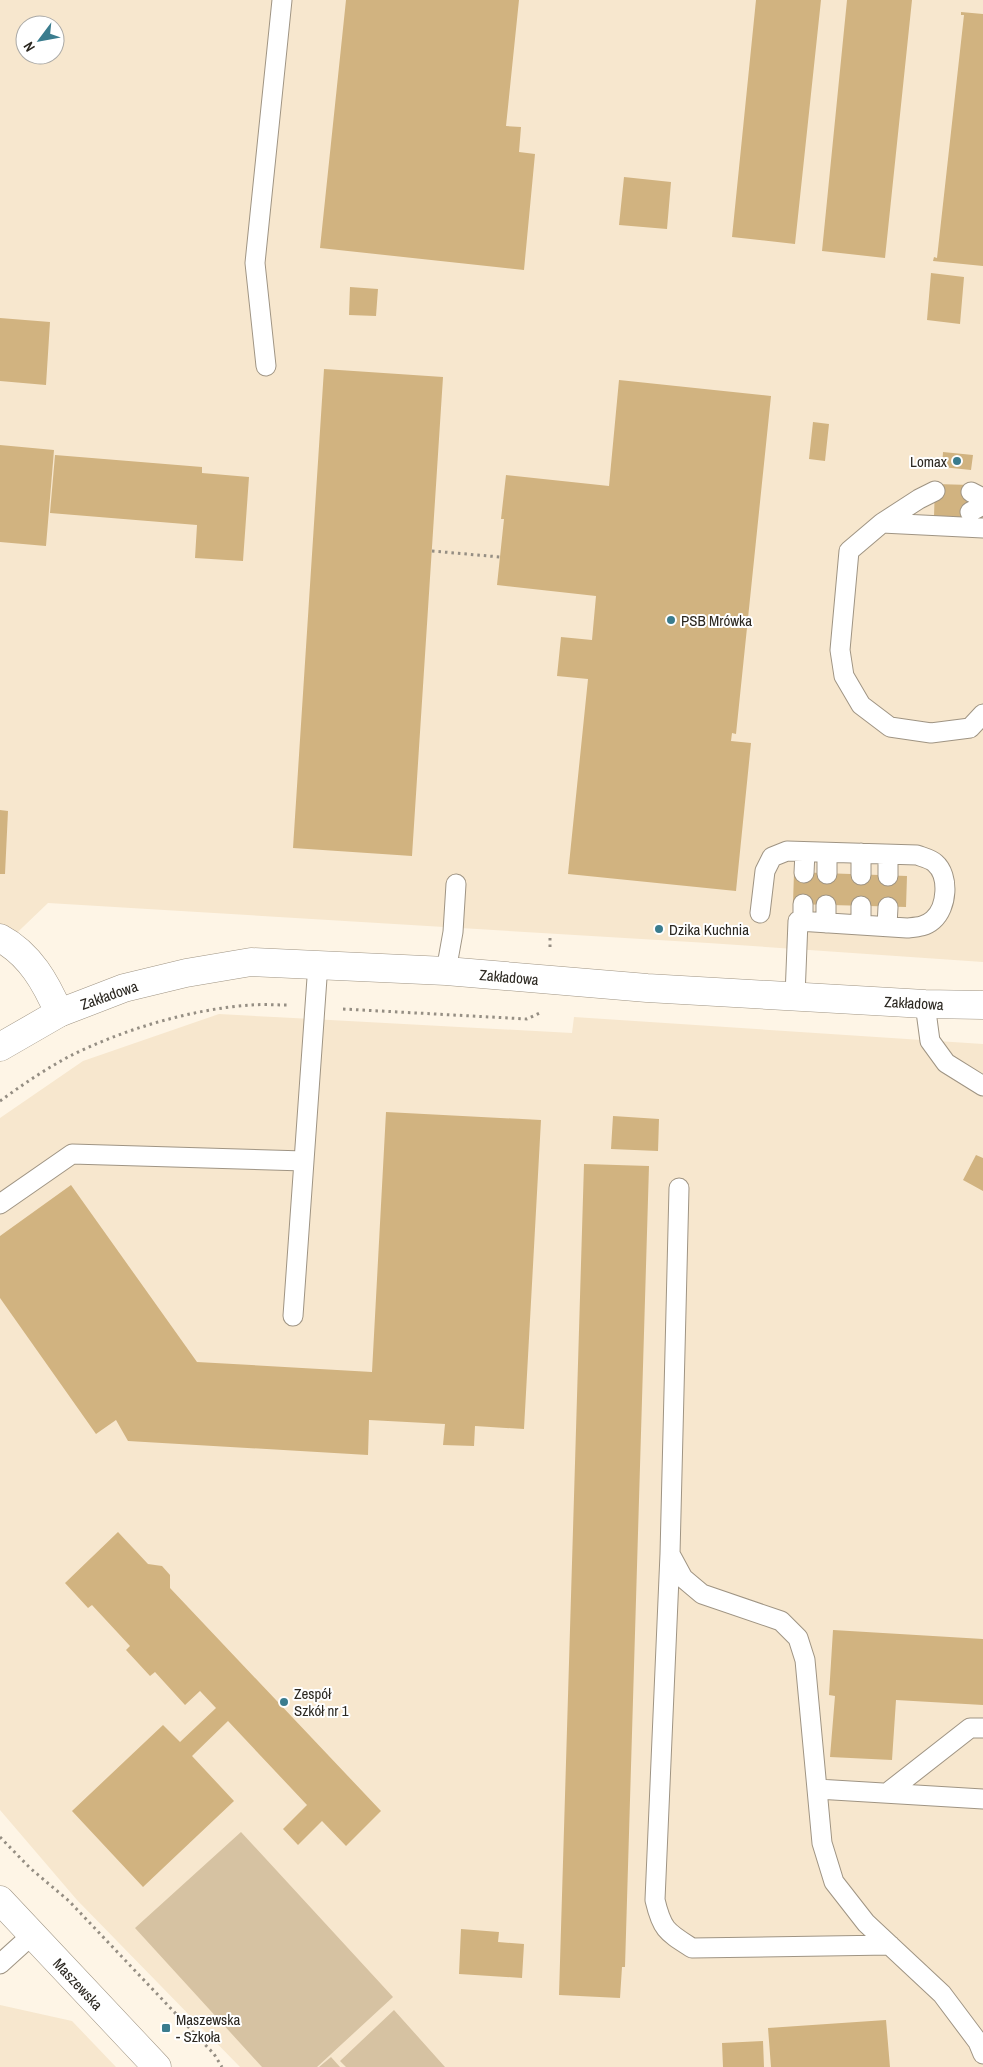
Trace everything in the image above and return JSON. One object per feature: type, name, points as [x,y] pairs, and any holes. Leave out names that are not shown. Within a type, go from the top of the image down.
[{"type":"street","points":[[7,942],[36,969],[48,988],[59,1013]]},
{"type":"street","name":"Zakładowa","points":[[0,1047],[59,1013],[124,988],[186,973],[251,962],[318,964],[647,988],[978,1006]]},
{"type":"street","name":"Maszewska","points":[[0,1900],[157,2067]]},
{"type":"lane","points":[[266,366],[255,263],[282,0]]},
{"type":"lane","points":[[934,510],[927,495],[882,523],[849,551],[840,650],[844,676],[861,705],[890,727],[931,733],[970,728],[983,714]]},
{"type":"lane","points":[[882,523],[983,528]]},
{"type":"lane","points":[[760,913],[765,871],[772,857],[787,851],[917,855],[934,862],[943,873],[945,892],[941,908],[934,920],[924,927],[861,925],[826,914],[802,916],[795,996]]},
{"type":"lane","points":[[804,873],[805,852]]},
{"type":"lane","points":[[827,853],[827,874]]},
{"type":"lane","points":[[861,853],[861,875]]},
{"type":"lane","points":[[888,854],[888,876]]},
{"type":"lane","points":[[446,972],[453,932],[456,884]]},
{"type":"lane","points":[[861,906],[861,925]]},
{"type":"lane","points":[[887,926],[888,907]]},
{"type":"lane","points":[[293,1316],[318,964]]},
{"type":"lane","points":[[925,1004],[930,1041],[946,1063],[983,1086]]},
{"type":"lane","points":[[0,1204],[72,1154],[304,1161]]},
{"type":"lane","points":[[679,1188],[670,1554],[655,1900],[659,1919],[671,1934],[692,1948],[890,1945]]},
{"type":"lane","points":[[670,1554],[683,1578],[702,1594],[781,1621],[798,1638],[805,1660],[822,1843],[834,1882],[866,1923],[942,1994],[978,2042],[983,2054]]},
{"type":"lane","points":[[887,1794],[970,1728],[983,1728]]},
{"type":"lane","points":[[817,1790],[983,1799]]},
{"type":"lane","points":[[0,1964],[32,1935]]},
{"type":"path","points":[[432,551],[500,557]]},
{"type":"path","points":[[0,1101],[38,1074],[68,1057],[138,1028],[202,1012],[243,1006],[315,1007],[527,1019],[548,1008]]},
{"type":"path","points":[[0,1838],[30,1868],[69,1901],[214,2054],[222,2067]]},
{"type":"shaded area","points":[[0,0],[983,0],[983,962],[708,943],[48,903],[0,949]]},
{"type":"shaded area","points":[[219,1014],[572,1033],[574,1017],[983,1044],[983,2067],[240,2067],[77,1900],[0,1810],[0,1118],[83,1061]]},
{"type":"shaded area","points":[[241,1832],[393,1997],[317,2067],[262,2067],[135,1928]]},
{"type":"shaded area","points":[[0,2005],[72,2021],[116,2067],[0,2067]]},
{"type":"shaded area","points":[[394,2010],[445,2067],[346,2067],[340,2061]]},
{"type":"shaded area","points":[[331,2057],[340,2067],[319,2067]]},
{"type":"building","points":[[346,0],[519,0],[506,126],[521,127],[519,152],[535,154],[524,270],[320,248]]},
{"type":"building","points":[[756,0],[821,0],[795,244],[732,237]]},
{"type":"building","points":[[847,0],[912,0],[885,258],[822,251]]},
{"type":"building","points":[[961,12],[983,14],[983,266],[933,261],[934,257],[937,258],[964,15],[961,15]]},
{"type":"building","points":[[624,177],[671,182],[667,229],[619,225]]},
{"type":"building","points":[[931,273],[964,277],[960,324],[927,320]]},
{"type":"building","points":[[350,287],[378,289],[376,316],[349,315]]},
{"type":"building","points":[[0,318],[50,322],[46,385],[0,381]]},
{"type":"building","points":[[324,369],[443,377],[412,856],[293,848]]},
{"type":"building","name":"PSB Mrówka","points":[[619,380],[771,396],[736,734],[732,733],[731,741],[751,743],[736,891],[568,874],[588,679],[557,676],[561,637],[592,640],[596,596],[497,585],[504,519],[501,519],[506,475],[609,486]]},
{"type":"building","points":[[813,422],[829,424],[825,461],[809,459]]},
{"type":"building","points":[[0,445],[54,450],[46,546],[0,542]]},
{"type":"building","name":"Lomax","points":[[943,452],[973,455],[971,470],[942,467]]},
{"type":"building","points":[[55,455],[202,467],[202,473],[249,477],[243,561],[195,558],[197,525],[50,513]]},
{"type":"building","points":[[935,484],[971,485],[970,518],[934,517]]},
{"type":"building","points":[[0,810],[8,811],[5,874],[0,874]]},
{"type":"building","points":[[794,872],[907,876],[906,907],[793,904]]},
{"type":"building","points":[[386,1112],[541,1120],[524,1429],[475,1426],[474,1446],[443,1445],[445,1424],[369,1420],[368,1455],[128,1441],[116,1420],[96,1434],[0,1298],[0,1236],[71,1185],[197,1362],[372,1372]]},
{"type":"building","points":[[613,1116],[659,1119],[658,1151],[611,1149]]},
{"type":"building","points":[[976,1155],[983,1158],[983,1191],[963,1180]]},
{"type":"building","points":[[584,1164],[649,1166],[625,1967],[622,1967],[620,1998],[559,1995]]},
{"type":"building","points":[[118,1532],[148,1564],[162,1566],[170,1575],[170,1588],[381,1811],[346,1846],[322,1821],[298,1845],[283,1829],[307,1805],[228,1721],[192,1756],[234,1801],[143,1887],[72,1811],[163,1725],[180,1742],[216,1708],[200,1691],[185,1705],[155,1672],[150,1676],[126,1650],[130,1646],[92,1605],[88,1608],[65,1583]]},
{"type":"building","points":[[833,1630],[983,1639],[983,1705],[896,1700],[892,1760],[830,1757],[835,1696],[829,1695]]},
{"type":"building","points":[[461,1929],[499,1932],[498,1942],[524,1944],[522,1978],[459,1974]]},
{"type":"building","points":[[886,2020],[890,2067],[771,2067],[768,2028]]},
{"type":"building","points":[[763,2041],[764,2067],[723,2067],[722,2043]]},
{"type":"place","name":"Lomax","points":[[957,461]]},
{"type":"place","name":"PSB Mrówka","points":[[671,620]]},
{"type":"place","name":"Dzika Kuchnia","points":[[659,929]]},
{"type":"place","name":"Zespół Szkół nr 1","points":[[284,1702]]},
{"type":"place","name":"Maszewska - Szkoła","points":[[166,2028]]}]
